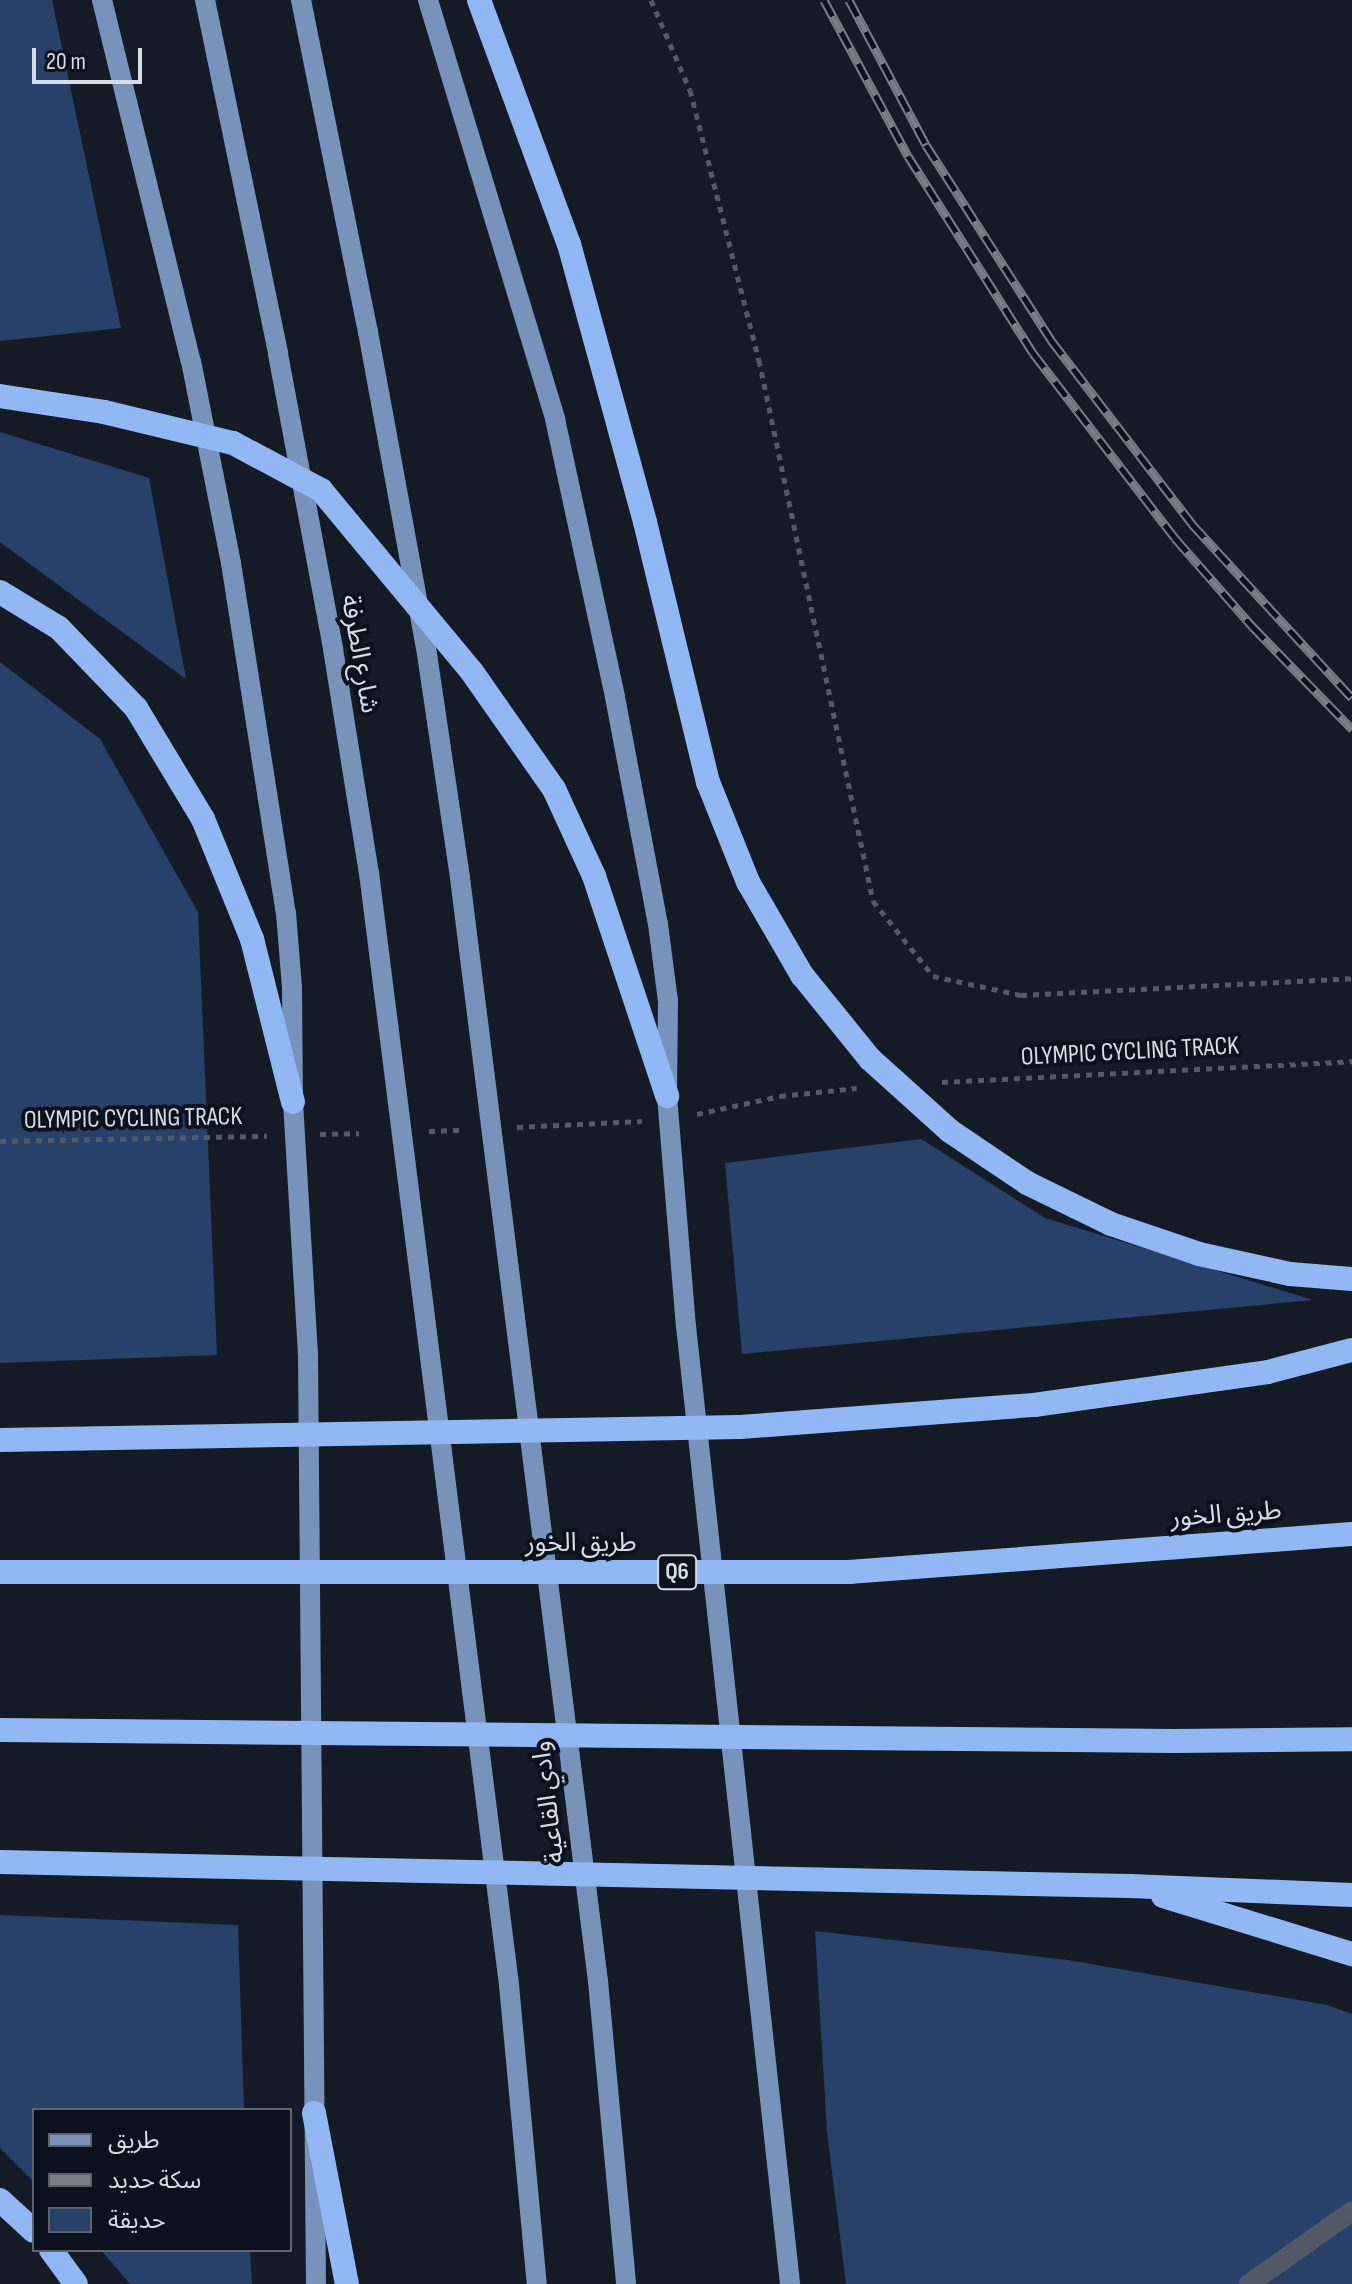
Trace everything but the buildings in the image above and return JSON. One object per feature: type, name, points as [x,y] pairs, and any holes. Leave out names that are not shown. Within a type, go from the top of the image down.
[{"type":"highway","points":[[479,0],[569,244],[645,522],[708,782],[748,882],[802,975],[870,1059],[950,1131],[1027,1183],[1111,1224],[1199,1254],[1290,1274],[1352,1279]]},
{"type":"highway","points":[[0,396],[104,412],[233,443],[321,490],[472,672],[554,789],[594,876],[667,1096]]},
{"type":"highway","points":[[0,592],[59,628],[136,708],[203,819],[252,939],[293,1102]]},
{"type":"highway","points":[[0,1440],[740,1427],[1034,1405],[1268,1372],[1352,1350]]},
{"type":"highway","name":"طريق الخور","points":[[0,1572],[849,1572],[1352,1534]]},
{"type":"highway","points":[[0,1730],[1159,1741],[1352,1739]]},
{"type":"highway","points":[[0,1862],[1130,1886],[1352,1895]]},
{"type":"highway","points":[[1130,1886],[1352,1954]]},
{"type":"highway","points":[[314,2113],[347,2284]]},
{"type":"highway","points":[[0,2200],[32,2229]]},
{"type":"highway","points":[[52,2252],[76,2284]]},
{"type":"main road","points":[[102,0],[191,361],[231,563],[286,913],[292,988],[293,1102],[308,1353],[316,2284]]},
{"type":"main road","name":"شارع الطرفة","points":[[205,0],[278,354],[333,649],[398,1083],[424,1323],[509,1985],[537,2284]]},
{"type":"main road","name":"وادي القاعية","points":[[301,0],[368,332],[427,654],[460,878],[598,1981],[626,2284]]},
{"type":"main road","points":[[428,0],[555,419],[658,924],[668,1001],[667,1096],[686,1326],[790,2284]]},
{"type":"lane","points":[[1249,2284],[1352,2211]]},
{"type":"path","points":[[651,0],[690,90],[759,360],[873,901],[933,976],[1021,995],[1352,978]]},
{"type":"path","name":"OLYMPIC CYCLING TRACK","points":[[940,1082],[1352,1061]]},
{"type":"path","points":[[689,1116],[780,1096],[864,1087]]},
{"type":"path","points":[[516,1127],[642,1121]]},
{"type":"path","points":[[424,1131],[464,1130]]},
{"type":"path","points":[[307,1135],[359,1133]]},
{"type":"path","name":"OLYMPIC CYCLING TRACK","points":[[0,1141],[267,1136]]},
{"type":"green space","points":[[0,0],[52,0],[121,328],[0,341]]},
{"type":"green space","points":[[0,432],[149,478],[186,679],[0,542]]},
{"type":"green space","points":[[0,662],[100,739],[198,912],[217,1355],[0,1363]]},
{"type":"green space","points":[[921,1139],[1045,1218],[1313,1300],[742,1354],[725,1163]]},
{"type":"green space","points":[[0,1915],[238,1925],[244,2108],[32,2108],[32,2180],[0,2148]]},
{"type":"green space","points":[[815,1931],[1068,1960],[1327,2005],[1352,2014],[1352,2284],[846,2284],[827,2132]]},
{"type":"green space","points":[[103,2252],[250,2252],[252,2284],[130,2284]]},
{"type":"railway","points":[[824,0],[908,156],[1033,353],[1175,538],[1252,626],[1352,729]]},
{"type":"railway","points":[[849,0],[926,145],[1051,340],[1192,524],[1352,698]]}]
